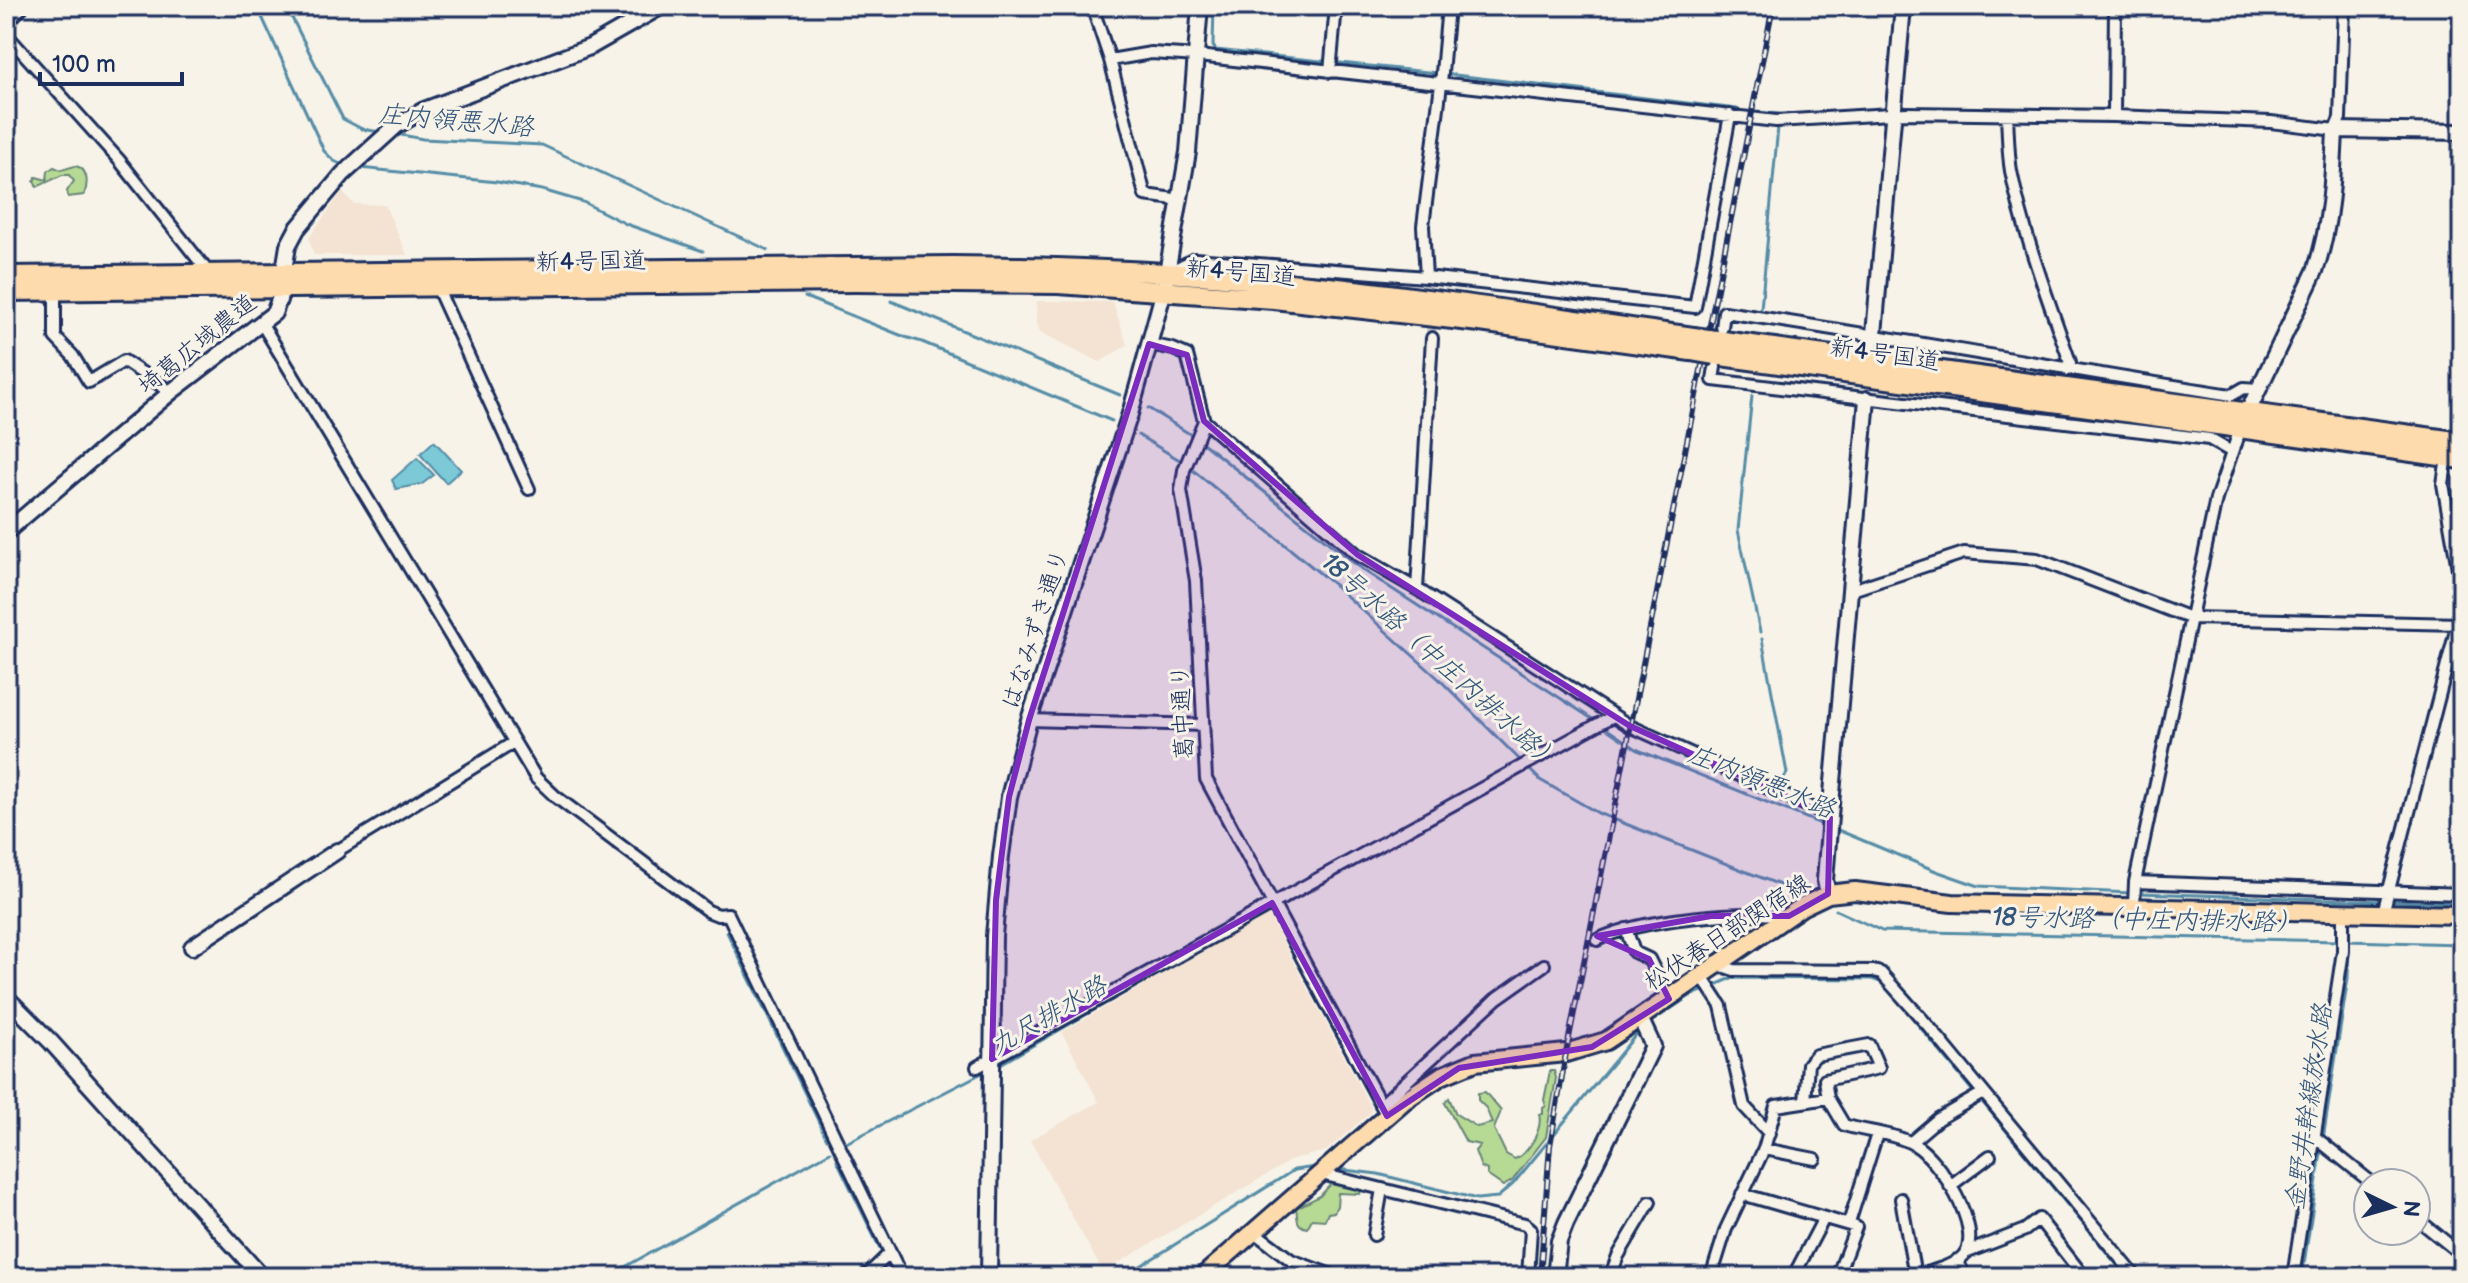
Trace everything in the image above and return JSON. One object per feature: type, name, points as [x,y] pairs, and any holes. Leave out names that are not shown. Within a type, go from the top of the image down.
[{"type":"highway","name":"新4号国道","points":[[6,291],[282,280],[968,266],[1166,281]]},
{"type":"highway","name":"新4号国道","points":[[6,276],[209,273],[282,280],[437,287],[1166,281],[1321,286],[1692,344],[2244,420],[2462,442]]},
{"type":"highway","name":"新4号国道","points":[[2244,420],[2454,458]]},
{"type":"main road","name":"松伏春日部関宿線","points":[[1202,1277],[1341,1157],[1384,1110],[1459,1068],[1491,1060],[1566,1053],[1592,1047],[1669,999],[1789,916],[1828,894],[1855,891],[1952,903],[2462,915]]},
{"type":"street","points":[[6,24],[23,6]]},
{"type":"street","name":"埼葛広域農道","points":[[7,528],[171,392],[274,313],[288,246],[297,229],[343,174],[396,126],[424,110],[590,47],[662,6]]},
{"type":"street","points":[[1092,6],[1110,60],[1143,191],[1149,197],[1181,200]]},
{"type":"street","name":"はなみずき通り","points":[[989,1277],[994,936],[1009,797],[1029,720],[1130,414],[1166,281],[1181,200],[1198,56],[1200,6]]},
{"type":"street","points":[[1330,72],[1336,6]]},
{"type":"street","points":[[1426,277],[1423,226],[1448,6]]},
{"type":"street","points":[[1874,341],[1903,6]]},
{"type":"street","points":[[2114,116],[2115,6]]},
{"type":"street","points":[[2134,906],[2135,882],[2216,499],[2244,420],[2322,252],[2331,203],[2335,130],[2340,118],[2344,6]]},
{"type":"street","points":[[6,34],[119,160],[209,273]]},
{"type":"street","points":[[1110,60],[1151,53],[1198,56],[1776,121],[1894,113],[2114,116],[2271,122],[2335,130],[2462,132]]},
{"type":"street","points":[[1166,281],[1195,259],[1426,277],[1695,307],[1730,115]]},
{"type":"street","points":[[2007,115],[2010,167],[2018,201],[2070,362],[2068,370]]},
{"type":"street","points":[[437,287],[529,489]]},
{"type":"street","points":[[55,291],[55,337],[73,356],[89,382],[124,361],[171,392]]},
{"type":"street","points":[[2232,452],[2209,439],[1867,393],[1713,380],[1724,312],[1874,341],[2232,395],[2244,388],[2258,389]]},
{"type":"street","points":[[262,324],[536,778],[556,797],[708,911],[718,915],[728,914],[902,1277]]},
{"type":"street","points":[[1417,589],[1432,338]]},
{"type":"street","points":[[1149,344],[1187,355],[1204,421],[1358,555],[1417,589],[1610,718],[1830,816]]},
{"type":"street","points":[[1828,894],[1825,880],[1854,589],[1867,393]]},
{"type":"street","name":"葛中通り","points":[[1204,421],[1184,470],[1181,490],[1196,581],[1206,779],[1384,1110]]},
{"type":"street","points":[[2454,458],[2443,484],[2462,591]]},
{"type":"street","points":[[1854,589],[1964,553],[1980,552],[2037,559],[2190,618],[2460,623]]},
{"type":"street","points":[[2383,913],[2460,623],[2462,598]]},
{"type":"street","points":[[977,1067],[992,1065],[1272,903],[1610,718]]},
{"type":"street","points":[[1029,720],[1203,725]]},
{"type":"street","points":[[192,947],[337,851],[513,743]]},
{"type":"street","points":[[2135,882],[2462,894]]},
{"type":"street","points":[[2293,1277],[2343,951],[2343,911]]},
{"type":"street","points":[[1597,940],[1617,930],[1711,916],[1789,916]]},
{"type":"street","points":[[1626,929],[1634,952],[1649,959],[1669,999]]},
{"type":"street","points":[[1384,1110],[1496,999],[1544,965]]},
{"type":"street","points":[[1719,965],[1734,970],[1881,973],[2136,1277]]},
{"type":"street","points":[[1702,977],[1721,1006],[1744,1106],[1769,1133]]},
{"type":"street","points":[[6,997],[51,1042],[262,1277]]},
{"type":"street","points":[[1555,1277],[1559,1241],[1566,1223],[1650,1056],[1653,1043],[1640,1018]]},
{"type":"street","points":[[1805,1101],[1808,1064],[1816,1055],[1869,1045],[1879,1068],[1825,1080],[1828,1098],[1844,1125],[1911,1142],[1925,1151],[1965,1213],[1969,1235],[1961,1257],[1965,1277]]},
{"type":"street","points":[[1911,1142],[1938,1119],[1983,1093]]},
{"type":"street","points":[[1711,1277],[1722,1239],[1764,1149],[1776,1106],[1828,1098]]},
{"type":"street","points":[[1849,1223],[1877,1134]]},
{"type":"street","points":[[2316,1138],[2352,1167]]},
{"type":"street","points":[[1764,1149],[1815,1159]]},
{"type":"street","points":[[1950,1186],[1990,1156]]},
{"type":"street","points":[[1321,1174],[1525,1224],[1531,1229],[1528,1277]]},
{"type":"street","points":[[1374,1235],[1382,1189]]},
{"type":"street","points":[[1742,1194],[1856,1227],[1837,1277]]},
{"type":"street","points":[[1901,1199],[1914,1276],[2025,1230],[2039,1219],[2084,1277]]},
{"type":"street","points":[[1610,1277],[1618,1256],[1650,1202]]},
{"type":"street","points":[[1793,1277],[1824,1218]]},
{"type":"street","points":[[2432,1231],[2462,1255]]},
{"type":"street","points":[[1254,1232],[1291,1260],[1337,1277]]},
{"type":"street","points":[[865,1277],[890,1253]]},
{"type":"highlighted area","points":[[1149,344],[1187,355],[1204,421],[1358,555],[1630,726],[1830,816],[1828,894],[1789,916],[1711,916],[1597,936],[1649,959],[1669,999],[1592,1047],[1459,1068],[1387,1116],[1272,903],[992,1059],[996,900],[1009,797],[1029,720]]},
{"type":"shaded area","points":[[342,192],[354,204],[385,205],[407,255],[314,255],[309,238]]},
{"type":"shaded area","points":[[1037,301],[1113,302],[1127,345],[1100,362],[1040,332],[1036,319]]},
{"type":"shaded area","points":[[1268,914],[1371,1108],[1370,1113],[1326,1151],[1293,1159],[1103,1272],[1030,1140],[1099,1102],[1062,1032]]},
{"type":"green space","points":[[75,166],[85,173],[87,182],[84,195],[68,197],[67,191],[74,181],[69,175],[62,175],[37,187],[34,181],[36,177],[47,180],[48,171],[54,167],[61,170]]},
{"type":"green space","points":[[1550,1071],[1554,1071],[1556,1078],[1546,1137],[1512,1181],[1503,1186],[1481,1167],[1475,1151],[1480,1145],[1466,1142],[1445,1103],[1449,1098],[1456,1114],[1477,1127],[1492,1123],[1486,1108],[1478,1100],[1478,1093],[1485,1092],[1501,1111],[1494,1129],[1506,1154],[1515,1159],[1525,1152],[1537,1133],[1539,1114],[1543,1114],[1546,1106],[1544,1100]]},
{"type":"green space","points":[[1331,1184],[1347,1188],[1357,1186],[1360,1194],[1338,1193],[1337,1206],[1325,1220],[1312,1219],[1307,1228],[1300,1225],[1296,1208],[1320,1196]]},
{"type":"water","points":[[434,441],[461,470],[446,483],[420,454]]},
{"type":"water","points":[[417,458],[434,475],[422,484],[396,489],[392,480]]},
{"type":"waterway","name":"18号水路（中庄内排水路）","points":[[257,6],[324,151],[345,166]]},
{"type":"waterway","name":"庄内領悪水路","points":[[286,6],[343,119],[362,129],[380,132]]},
{"type":"waterway","points":[[1214,6],[1213,46],[1216,50],[1437,73]]},
{"type":"waterway","points":[[1447,74],[1737,109]]},
{"type":"waterway","points":[[1759,112],[1779,114]]},
{"type":"waterway","points":[[1761,309],[1778,127]]},
{"type":"waterway","name":"庄内領悪水路","points":[[396,134],[423,139],[542,145],[768,250]]},
{"type":"waterway","name":"18号水路（中庄内排水路）","points":[[360,168],[497,182],[542,190],[583,202],[626,224],[703,251]]},
{"type":"waterway","name":"18号水路（中庄内排水路）","points":[[805,297],[1112,421]]},
{"type":"waterway","name":"庄内領悪水路","points":[[891,301],[1120,395]]},
{"type":"waterway","points":[[1752,396],[1738,530],[1760,632]]},
{"type":"waterway","name":"庄内領悪水路","points":[[1148,408],[1193,436]]},
{"type":"waterway","name":"18号水路（中庄内排水路）","points":[[1138,435],[1183,462]]},
{"type":"waterway","name":"庄内領悪水路","points":[[1199,440],[1363,570],[1597,722]]},
{"type":"waterway","name":"18号水路（中庄内排水路）","points":[[1189,467],[1332,583],[1439,679],[1540,780],[1598,813],[1790,889]]},
{"type":"waterway","points":[[1762,639],[1787,773],[1783,780]]},
{"type":"waterway","name":"庄内領悪水路","points":[[1604,727],[1638,750],[1826,826]]},
{"type":"waterway","name":"九尺排水路","points":[[1364,859],[1490,790]]},
{"type":"waterway","name":"庄内領悪水路","points":[[1833,828],[1979,886],[2130,893]]},
{"type":"waterway","name":"庄内領悪水路","points":[[2138,893],[2382,901]]},
{"type":"waterway","name":"庄内領悪水路","points":[[2390,901],[2462,903]]},
{"type":"waterway","name":"18号水路（中庄内排水路）","points":[[1836,910],[1882,931],[2338,941]]},
{"type":"waterway","points":[[727,932],[827,1139]]},
{"type":"waterway","name":"18号水路（中庄内排水路）","points":[[2346,941],[2462,944]]},
{"type":"waterway","name":"金野井幹線放水路","points":[[2323,1139],[2348,978],[2349,941]]},
{"type":"waterway","name":"九尺排水路","points":[[997,1066],[1191,954]]},
{"type":"waterway","points":[[1648,1024],[1690,996],[1732,978],[1872,979],[1883,983]]},
{"type":"waterway","points":[[1896,998],[1975,1094]]},
{"type":"waterway","points":[[1336,1169],[1378,1174],[1477,1199],[1498,1197],[1513,1184],[1639,1031]]},
{"type":"waterway","name":"九尺排水路","points":[[846,1143],[986,1071]]},
{"type":"waterway","points":[[1980,1099],[2127,1277]]},
{"type":"waterway","name":"金野井幹線放水路","points":[[2302,1277],[2322,1146]]},
{"type":"waterway","name":"九尺排水路","points":[[607,1277],[830,1152]]},
{"type":"waterway","points":[[837,1160],[883,1255]]},
{"type":"waterway","points":[[1123,1277],[1294,1170],[1316,1167]]},
{"type":"waterway","points":[[887,1262],[893,1277]]},
{"type":"tunnel","points":[[1426,277],[1432,338]]},
{"type":"railway","points":[[1540,1277],[1550,1146],[1566,1053],[1773,6]]}]
